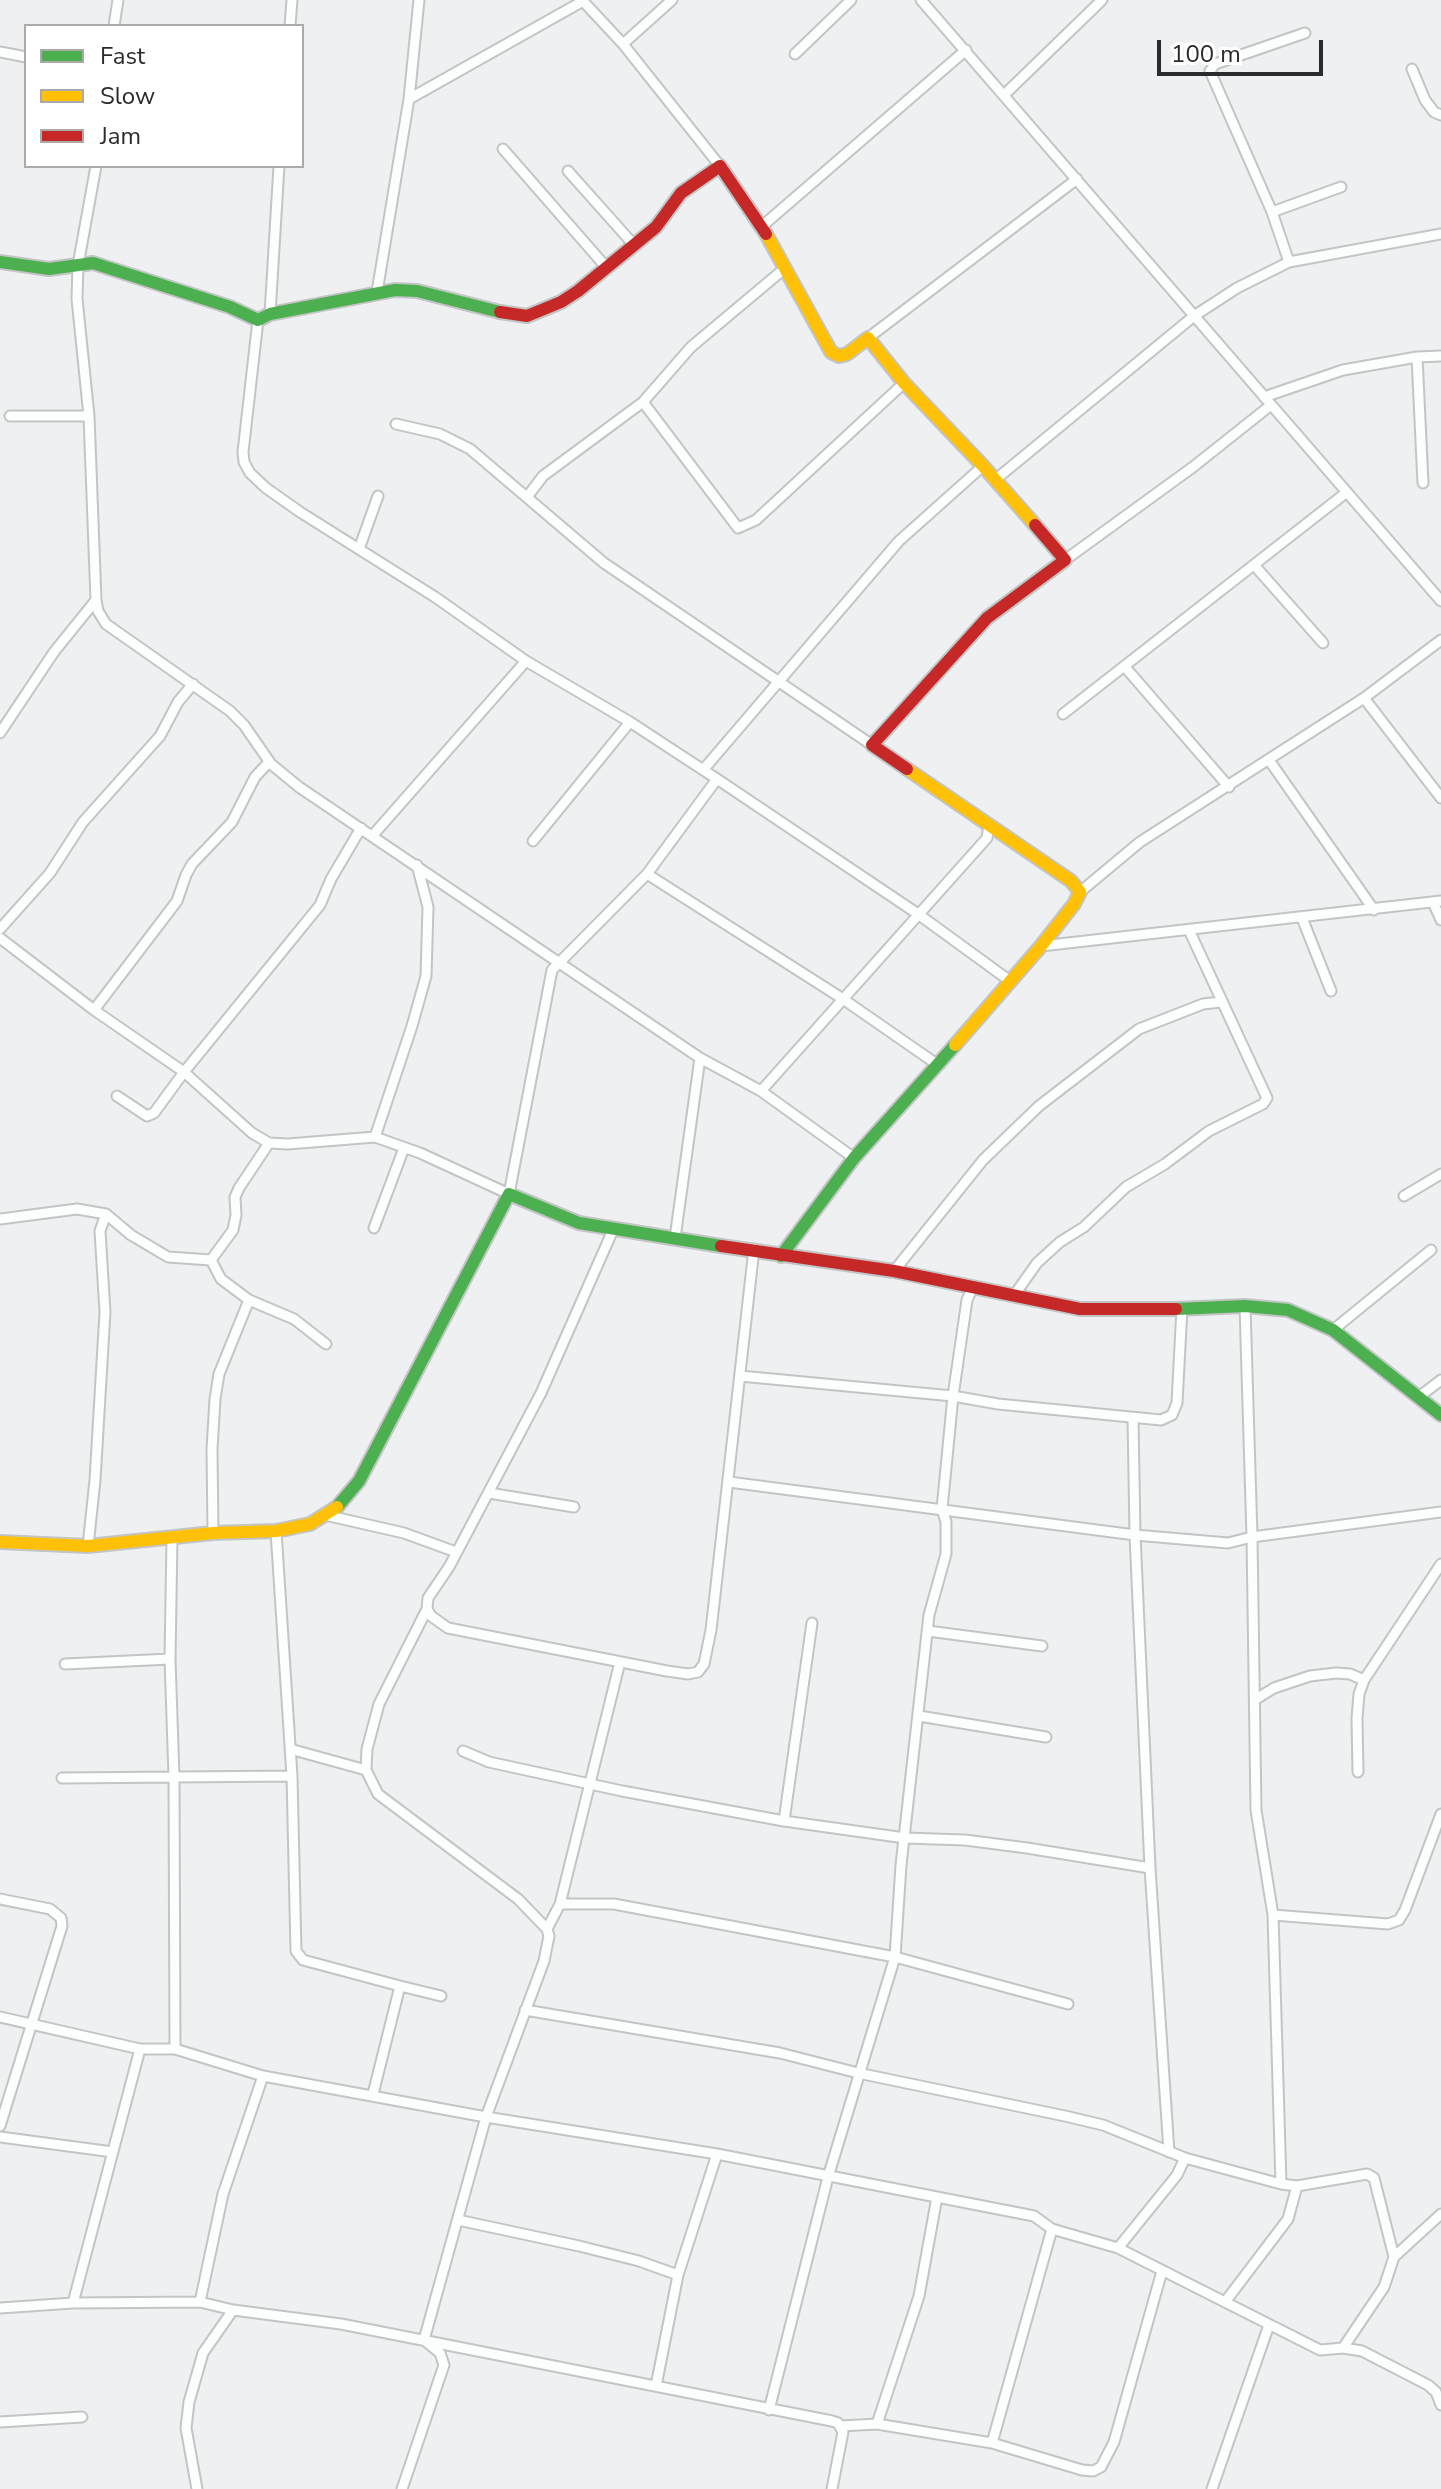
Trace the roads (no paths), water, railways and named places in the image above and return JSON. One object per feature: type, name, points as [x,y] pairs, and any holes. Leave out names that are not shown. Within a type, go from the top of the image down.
[{"type":"street","points":[[114,24],[118,0]]},
{"type":"street","points":[[290,24],[292,0]]},
{"type":"street","points":[[377,292],[409,99],[419,0]]},
{"type":"street","points":[[623,44],[672,0]]},
{"type":"street","points":[[795,54],[851,0]]},
{"type":"street","points":[[921,0],[1441,601]]},
{"type":"street","points":[[409,99],[582,1],[623,44],[720,166],[775,248],[831,352],[839,356],[847,354],[1077,179]]},
{"type":"street","points":[[1004,95],[1099,1]]},
{"type":"street","points":[[1289,262],[1272,212],[1210,71],[1211,67],[1305,33]]},
{"type":"street","points":[[760,228],[966,50]]},
{"type":"street","points":[[0,52],[24,57]]},
{"type":"street","points":[[1412,69],[1425,100],[1434,112],[1441,115]]},
{"type":"street","points":[[503,149],[606,267]]},
{"type":"street","points":[[0,262],[49,269],[93,263],[264,317],[377,292],[417,291],[514,316],[527,316],[561,302],[656,227],[681,193],[720,166]]},
{"type":"street","points":[[96,168],[78,265],[77,299],[89,416],[96,600],[106,624],[238,718],[270,763],[299,787],[700,1058],[761,1091],[854,1158]]},
{"type":"street","points":[[279,168],[264,317],[243,452],[250,473],[266,488],[435,597],[526,661],[630,722],[717,779],[918,914],[1010,981]]},
{"type":"street","points":[[568,171],[634,245]]},
{"type":"street","points":[[1272,212],[1341,187]]},
{"type":"street","points":[[995,480],[1194,316],[1237,288],[1289,262],[1441,234]]},
{"type":"street","points":[[527,497],[543,476],[643,402],[691,347],[784,269]]},
{"type":"street","points":[[868,338],[904,383],[983,466],[1065,560]]},
{"type":"street","points":[[872,745],[987,618],[1193,467],[1267,401],[1343,370],[1417,357],[1441,356]]},
{"type":"street","points":[[1417,357],[1423,483]]},
{"type":"street","points":[[643,402],[738,528],[756,520],[904,383]]},
{"type":"street","points":[[10,416],[89,416]]},
{"type":"street","points":[[396,424],[440,434],[470,449],[604,563],[1071,881],[1080,892]]},
{"type":"street","points":[[703,770],[899,541],[983,466]]},
{"type":"street","points":[[1063,714],[1347,492]]},
{"type":"street","points":[[359,549],[378,496]]},
{"type":"street","points":[[1254,565],[1323,643]]},
{"type":"street","points":[[0,733],[54,652],[96,600]]},
{"type":"street","points":[[781,1256],[854,1158],[1041,946],[1080,892],[1140,842],[1364,698],[1441,640]]},
{"type":"street","points":[[373,835],[526,661]]},
{"type":"street","points":[[1125,667],[1229,787]]},
{"type":"street","points":[[0,929],[50,873],[83,822],[160,736],[178,702],[193,684]]},
{"type":"street","points":[[1364,698],[1441,798]]},
{"type":"street","points":[[533,841],[630,722]]},
{"type":"street","points":[[1269,760],[1374,910]]},
{"type":"street","points":[[94,1010],[177,901],[192,864],[232,822],[255,777],[270,763]]},
{"type":"street","points":[[0,1542],[88,1546],[213,1533],[276,1531],[310,1524],[336,1508],[359,1481],[509,1194],[552,970],[647,874],[717,779]]},
{"type":"street","points":[[761,1091],[987,838],[989,825]]},
{"type":"street","points":[[117,1096],[147,1116],[152,1115],[320,905],[331,879],[361,828]]},
{"type":"street","points":[[375,1137],[426,976],[428,907],[417,865]]},
{"type":"street","points":[[647,874],[843,999],[938,1065]]},
{"type":"street","points":[[1041,946],[1437,901],[1441,920]]},
{"type":"street","points":[[1302,918],[1331,991]]},
{"type":"street","points":[[1015,1294],[1037,1263],[1060,1242],[1084,1227],[1126,1187],[1165,1164],[1209,1131],[1263,1104],[1267,1098],[1189,930]]},
{"type":"street","points":[[0,938],[94,1010],[184,1072],[252,1133],[269,1143],[375,1137],[579,1223],[894,1271],[1080,1309],[1136,1311],[1245,1306],[1288,1310],[1333,1330],[1441,1415]]},
{"type":"street","points":[[894,1271],[983,1160],[1039,1106],[1139,1029],[1203,1004],[1221,1002]]},
{"type":"street","points":[[675,1238],[700,1058]]},
{"type":"street","points":[[211,1260],[233,1230],[235,1197],[239,1188],[269,1143]]},
{"type":"street","points":[[374,1228],[404,1148]]},
{"type":"street","points":[[1404,1196],[1441,1174]]},
{"type":"street","points":[[0,1219],[77,1209],[106,1214],[131,1235],[168,1257],[211,1260]]},
{"type":"street","points":[[88,1546],[105,1312],[100,1231],[106,1214]]},
{"type":"street","points":[[424,2340],[486,2117],[544,1961],[549,1936],[547,1929],[508,1892],[378,1794],[366,1770],[367,1749],[379,1704],[427,1609],[428,1598],[449,1567],[541,1393],[613,1230]]},
{"type":"street","points":[[427,1609],[431,1616],[448,1628],[688,1674],[698,1672],[704,1664],[729,1482],[754,1249]]},
{"type":"street","points":[[1333,1330],[1431,1250]]},
{"type":"street","points":[[211,1260],[221,1279],[249,1300],[294,1319],[326,1344]]},
{"type":"street","points":[[769,2410],[828,2177],[895,1957],[901,1865],[929,1615],[946,1554],[946,1522],[942,1509],[953,1396],[967,1300],[973,1287]]},
{"type":"street","points":[[213,1533],[215,1399],[219,1374],[249,1300]]},
{"type":"street","points":[[1245,1306],[1256,1699],[1253,1722],[1256,1810],[1273,1915],[1281,2184]]},
{"type":"street","points":[[740,1376],[1161,1420],[1172,1415],[1177,1403],[1182,1308]]},
{"type":"street","points":[[1420,1396],[1441,1380]]},
{"type":"street","points":[[1133,1418],[1135,1535],[1150,1868],[1169,2152]]},
{"type":"street","points":[[729,1482],[1135,1535],[1228,1543],[1252,1537],[1441,1512]]},
{"type":"street","points":[[489,1493],[574,1507]]},
{"type":"street","points":[[325,1515],[404,1533],[456,1552]]},
{"type":"street","points":[[276,1531],[292,1776],[296,1951],[303,1960],[441,1996]]},
{"type":"street","points":[[172,1538],[170,1659],[174,1777],[175,2049]]},
{"type":"street","points":[[1358,1772],[1357,1718],[1364,1680],[1441,1564]]},
{"type":"street","points":[[784,1821],[812,1623]]},
{"type":"street","points":[[928,1631],[1042,1646]]},
{"type":"street","points":[[65,1664],[170,1659]]},
{"type":"street","points":[[547,1929],[560,1904],[620,1662]]},
{"type":"street","points":[[1256,1699],[1274,1688],[1310,1676],[1350,1674],[1364,1680]]},
{"type":"street","points":[[919,1716],[1046,1737]]},
{"type":"street","points":[[290,1749],[366,1770]]},
{"type":"street","points":[[463,1751],[489,1762],[588,1784],[784,1821],[905,1838],[965,1840],[1150,1868]]},
{"type":"street","points":[[62,1778],[292,1776]]},
{"type":"street","points":[[1273,1915],[1388,1924],[1399,1920],[1441,1814]]},
{"type":"street","points":[[0,1899],[50,1909],[61,1918],[62,1926],[0,2126]]},
{"type":"street","points":[[560,1904],[614,1904],[895,1957],[1068,2004]]},
{"type":"street","points":[[373,2094],[400,1986]]},
{"type":"street","points":[[525,2010],[780,2053],[858,2073],[1091,2122],[1185,2158],[1281,2184],[1297,2186],[1352,2178],[1358,2173],[1367,2174],[1374,2178],[1394,2257]]},
{"type":"street","points":[[0,2017],[140,2049],[175,2049],[263,2076],[486,2117],[717,2154],[1034,2216],[1052,2229],[1118,2248],[1320,2350],[1343,2348],[1362,2351],[1438,2390],[1441,2405]]},
{"type":"street","points":[[73,2303],[140,2049]]},
{"type":"street","points":[[200,2302],[223,2194],[263,2076]]},
{"type":"street","points":[[0,2137],[113,2152]]},
{"type":"street","points":[[656,2386],[678,2275],[717,2154]]},
{"type":"street","points":[[1118,2248],[1177,2175],[1185,2158]]},
{"type":"street","points":[[1225,2302],[1288,2219],[1297,2186]]},
{"type":"street","points":[[877,2424],[919,2296],[937,2197]]},
{"type":"street","points":[[1343,2348],[1384,2287],[1394,2257],[1441,2214]]},
{"type":"street","points":[[458,2220],[609,2253],[678,2275]]},
{"type":"street","points":[[992,2443],[1052,2229]]},
{"type":"street","points":[[0,2308],[73,2303],[200,2302],[424,2340],[832,2421],[841,2426],[877,2424],[992,2443],[1093,2471],[1101,2467],[1114,2442],[1162,2271]]},
{"type":"street","points":[[197,2489],[186,2428],[189,2402],[203,2353],[233,2310]]},
{"type":"street","points":[[1212,2489],[1269,2325]]},
{"type":"street","points":[[402,2489],[444,2365],[440,2353],[424,2340]]},
{"type":"street","points":[[0,2422],[82,2417]]},
{"type":"street","points":[[832,2489],[842,2441],[841,2426]]}]
